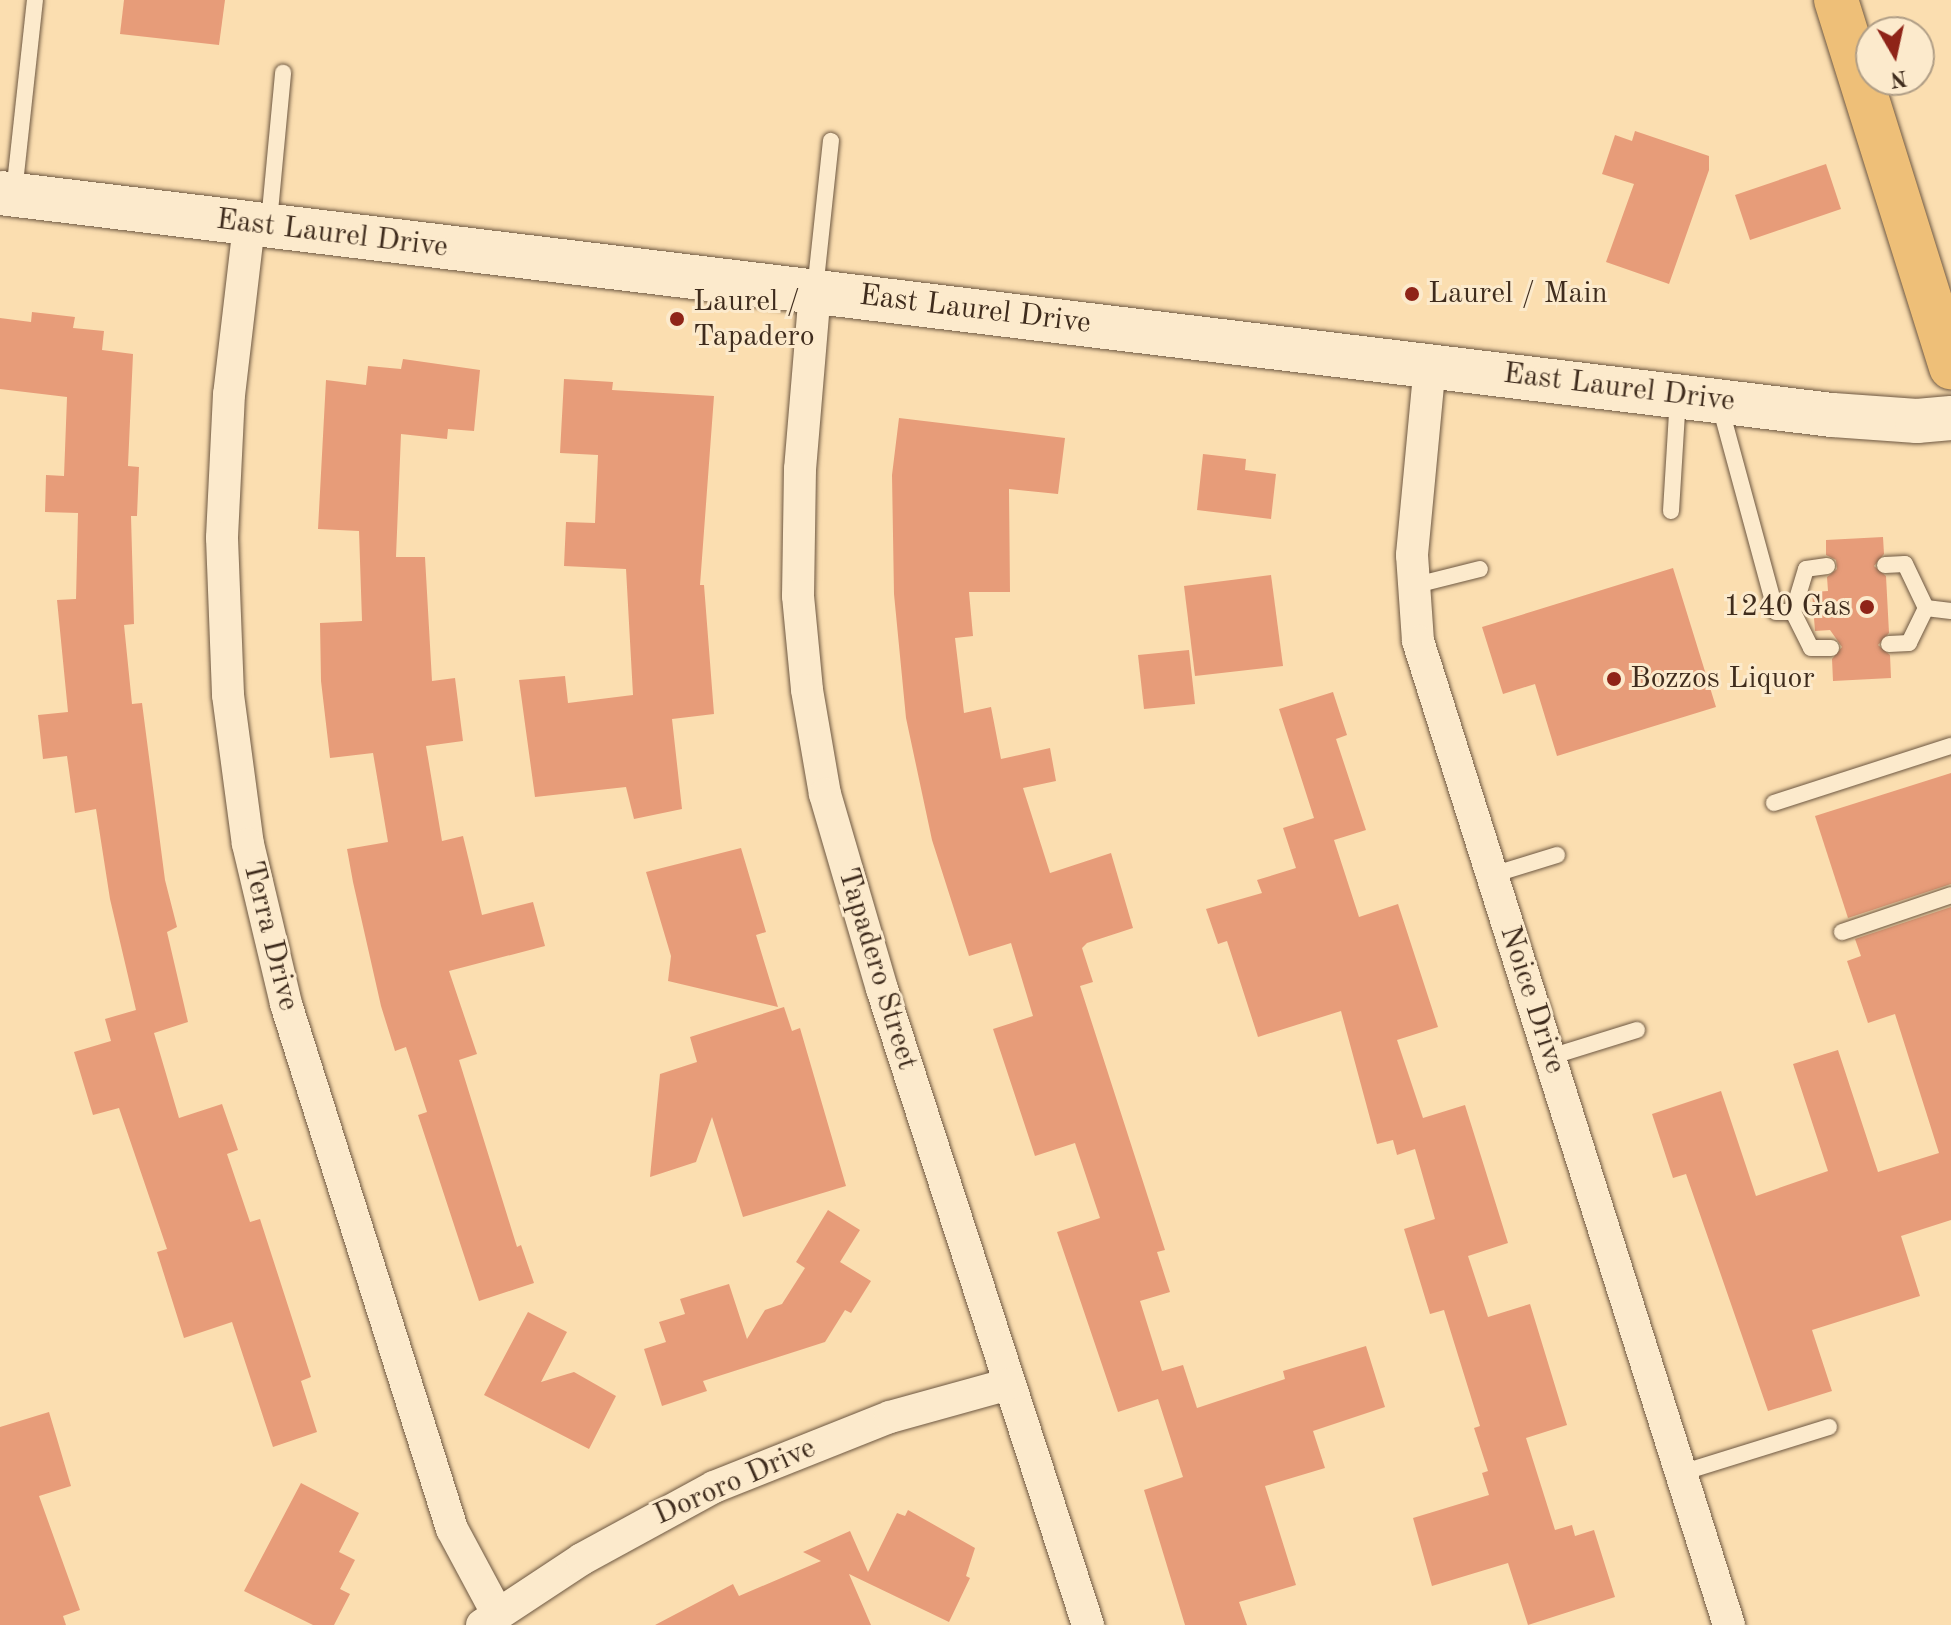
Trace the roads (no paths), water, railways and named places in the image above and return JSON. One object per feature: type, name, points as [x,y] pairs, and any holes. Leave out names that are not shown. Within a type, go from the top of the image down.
[{"type":"main road","points":[[1836,0],[1951,367]]},
{"type":"main road","name":"East Laurel Drive","points":[[7,194],[1880,420],[1951,418]]},
{"type":"street","name":"Terra Drive","points":[[259,226],[229,394],[222,538],[228,695],[248,844],[286,1004],[452,1529],[490,1619]]},
{"type":"street","name":"Tapadero Street","points":[[815,291],[797,547],[801,646],[814,736],[844,863],[1088,1625]]},
{"type":"street","name":"Noice Drive","points":[[1430,364],[1412,586],[1432,692],[1729,1625]]},
{"type":"street","name":"Dororo Drive","points":[[490,1619],[582,1559],[714,1487],[890,1417],[1009,1384]]},
{"type":"lane","points":[[7,194],[35,0]]},
{"type":"lane","points":[[259,226],[283,73]]},
{"type":"lane","points":[[815,291],[831,141]]},
{"type":"lane","points":[[1671,511],[1699,398]]},
{"type":"lane","points":[[1699,398],[1776,612],[1793,612]]},
{"type":"lane","points":[[1885,565],[1905,564],[1926,608]]},
{"type":"lane","points":[[1827,566],[1806,569],[1793,612],[1811,648],[1831,648]]},
{"type":"lane","points":[[1412,586],[1480,569]]},
{"type":"lane","points":[[1926,608],[1951,611]]},
{"type":"lane","points":[[1889,644],[1909,643],[1926,608]]},
{"type":"lane","points":[[1774,803],[1951,746]]},
{"type":"lane","points":[[1492,875],[1557,855]]},
{"type":"lane","points":[[1842,932],[1951,895]]},
{"type":"lane","points":[[1550,1057],[1637,1030]]},
{"type":"lane","points":[[1681,1473],[1829,1427]]},
{"type":"place","name":"Laurel / Main","points":[[1412,294]]},
{"type":"place","name":"Laurel / Tapadero","points":[[677,319]]},
{"type":"place","name":"1240 Gas","points":[[1867,607]]},
{"type":"place","name":"Bozzos Liquor","points":[[1614,679]]}]
